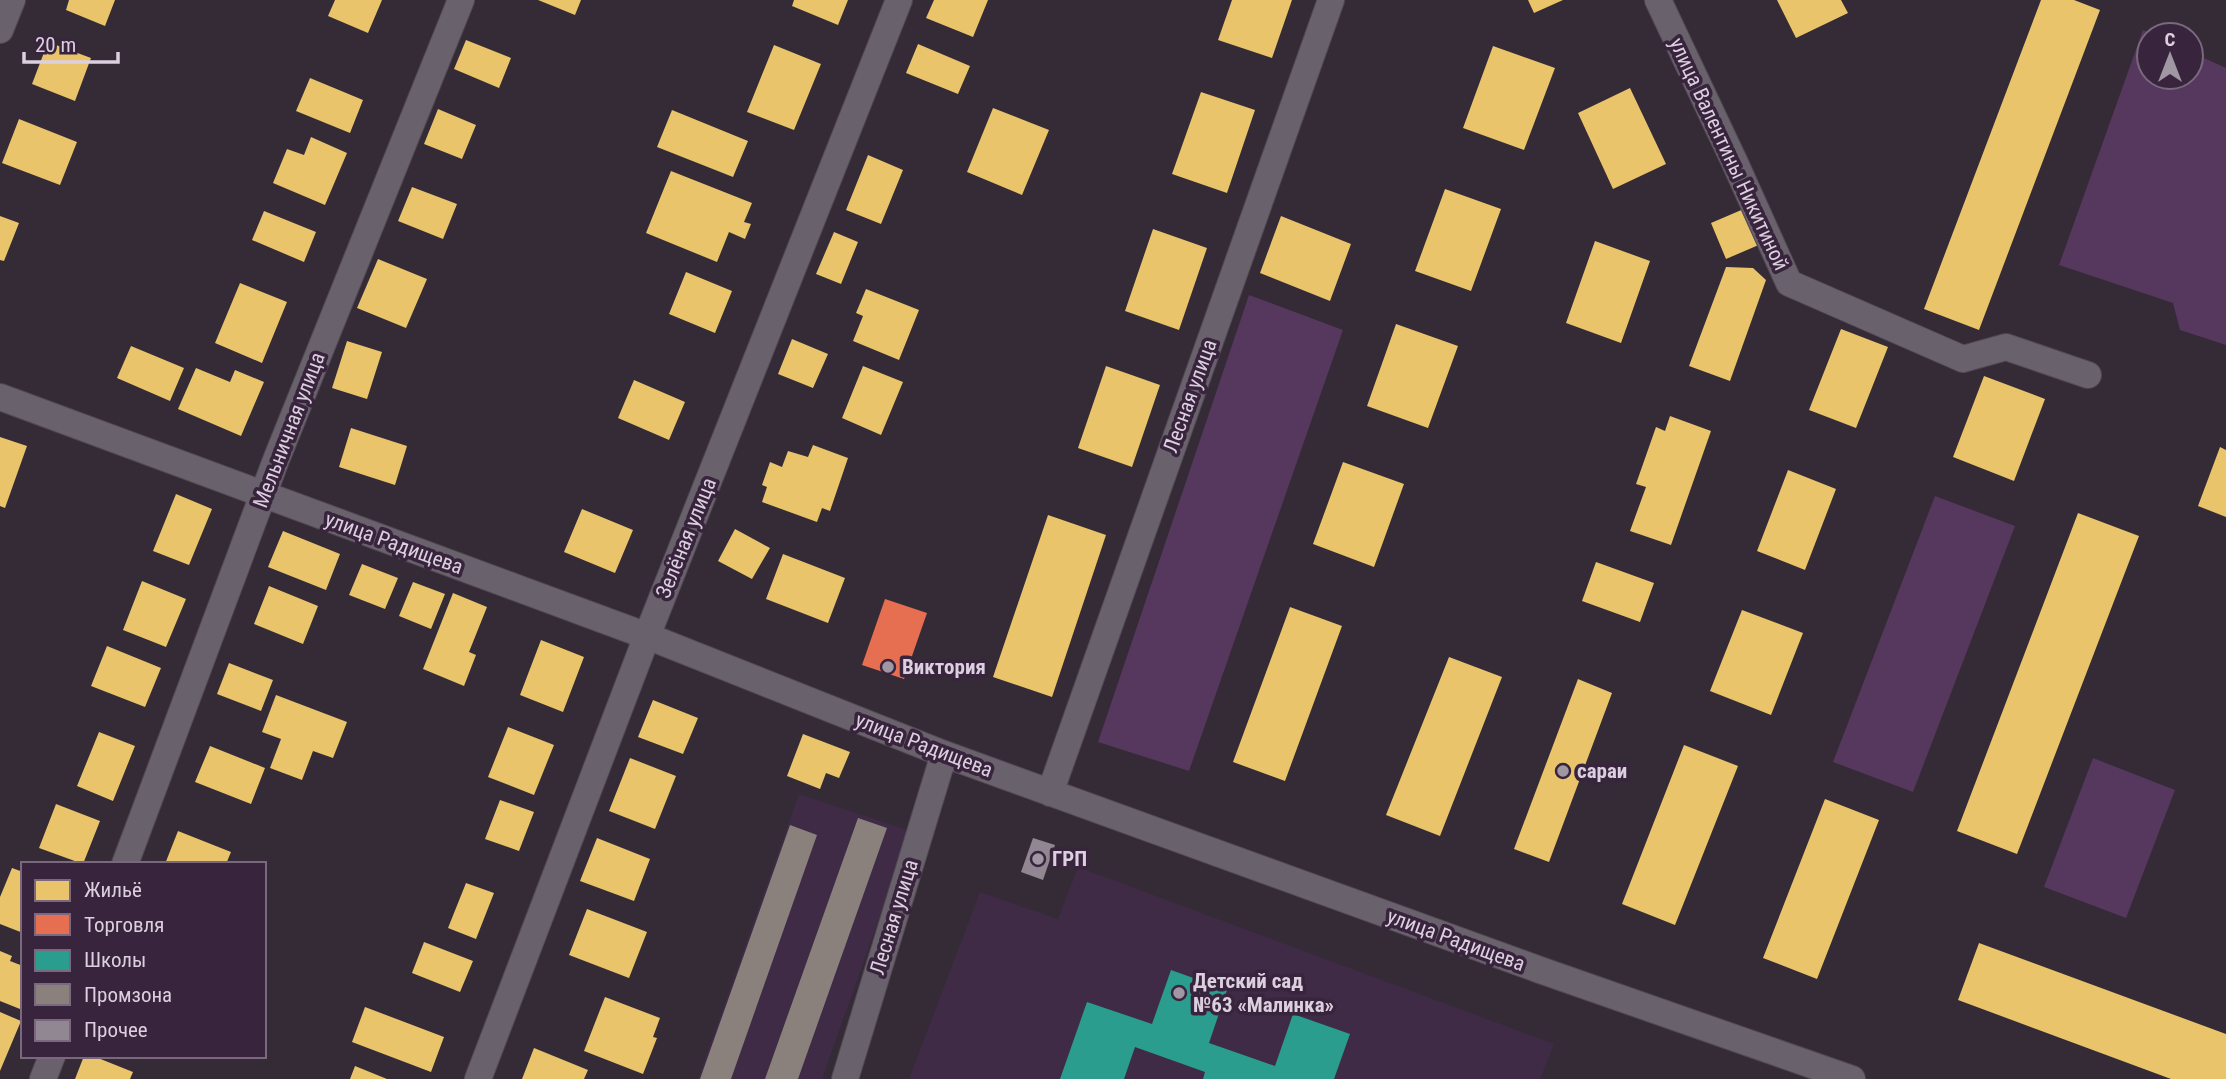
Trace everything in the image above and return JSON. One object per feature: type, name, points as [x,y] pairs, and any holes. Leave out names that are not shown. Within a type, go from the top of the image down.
[{"type":"street","points":[[0,30],[12,0]]},
{"type":"street","name":"Мельничная улица","points":[[126,862],[264,495],[461,0]]},
{"type":"street","name":"Зелёная улица","points":[[478,1079],[647,636],[899,0]]},
{"type":"street","name":"Лесная улица","points":[[1050,793],[1331,0]]},
{"type":"street","name":"улица Валентины Никитиной","points":[[1658,0],[1789,283],[1962,359],[2006,347],[2088,375]]},
{"type":"street","name":"улица Радищева","points":[[0,397],[647,636],[944,754],[1540,970],[1852,1079]]},
{"type":"street","name":"Лесная улица","points":[[845,1079],[944,754]]},
{"type":"street","points":[[43,1079],[51,1058]]},
{"type":"shaded area","points":[[2135,52],[2135,91],[2205,91],[2205,58],[2226,68],[2226,345],[2180,330],[2173,303],[2059,265]]},
{"type":"shaded area","points":[[1249,295],[1343,330],[1189,771],[1098,742]]},
{"type":"shaded area","points":[[1935,496],[2015,526],[1913,792],[1833,762]]},
{"type":"shaded area","points":[[2093,758],[2175,790],[2126,918],[2044,887]]},
{"type":"shaded area","points":[[799,794],[910,831],[822,1079],[698,1079]]},
{"type":"shaded area","name":"Детский сад №63 «Малинка»","points":[[1078,867],[1554,1044],[1540,1079],[909,1079],[980,892],[1058,919]]},
{"type":"building: Жильё","points":[[69,0],[115,0],[105,26],[66,10]]},
{"type":"building: Жильё","points":[[335,0],[382,0],[368,33],[328,16]]},
{"type":"building: Жильё","points":[[538,0],[581,0],[575,15]]},
{"type":"building: Жильё","points":[[794,0],[848,0],[838,25],[792,6]]},
{"type":"building: Жильё","points":[[934,0],[988,0],[973,37],[926,18]]},
{"type":"building: Жильё","points":[[1232,0],[1292,0],[1272,58],[1218,40]]},
{"type":"building: Жильё","points":[[1528,0],[1563,0],[1534,13]]},
{"type":"building: Жильё","points":[[1777,0],[1841,0],[1848,13],[1796,38]]},
{"type":"building: Жильё","points":[[2041,0],[2074,0],[2100,10],[1979,330],[1924,309]]},
{"type":"building: Жильё","points":[[466,40],[511,58],[499,88],[454,69]]},
{"type":"building: Жильё","points":[[48,42],[91,58],[75,101],[32,84]]},
{"type":"building: Жильё","points":[[918,44],[970,66],[958,94],[906,73]]},
{"type":"building: Жильё","points":[[774,45],[821,64],[794,130],[747,112]]},
{"type":"building: Жильё","points":[[1493,46],[1555,68],[1524,150],[1463,128]]},
{"type":"building: Жильё","points":[[310,78],[363,100],[350,133],[296,111]]},
{"type":"building: Жильё","points":[[1630,88],[1666,164],[1613,189],[1578,113]]},
{"type":"building: Жильё","points":[[1201,92],[1255,110],[1227,193],[1172,174]]},
{"type":"building: Жильё","points":[[993,108],[1049,130],[1022,195],[967,172]]},
{"type":"building: Жильё","points":[[438,109],[476,125],[462,159],[424,144]]},
{"type":"building: Жильё","points":[[672,110],[748,141],[733,177],[657,147]]},
{"type":"building: Жильё","points":[[19,119],[77,142],[60,185],[2,163]]},
{"type":"building: Жильё","points":[[311,137],[347,153],[325,205],[273,183],[287,149],[304,155]]},
{"type":"building: Жильё","points":[[868,155],[903,170],[881,224],[846,210]]},
{"type":"building: Жильё","points":[[671,171],[752,203],[744,222],[751,224],[745,239],[729,232],[717,262],[646,233]]},
{"type":"building: Жильё","points":[[412,187],[457,204],[443,239],[398,221]]},
{"type":"building: Жильё","points":[[1445,189],[1501,209],[1471,291],[1415,271]]},
{"type":"building: Жильё","points":[[1746,208],[1761,244],[1726,259],[1711,223]]},
{"type":"building: Жильё","points":[[264,211],[316,232],[304,262],[252,240]]},
{"type":"building: Жильё","points":[[0,216],[19,223],[4,261],[0,260]]},
{"type":"building: Жильё","points":[[1281,216],[1351,244],[1330,301],[1260,273]]},
{"type":"building: Жильё","points":[[1153,229],[1207,248],[1179,330],[1125,311]]},
{"type":"building: Жильё","points":[[834,232],[858,242],[841,284],[816,274]]},
{"type":"building: Жильё","points":[[1595,241],[1650,261],[1621,343],[1566,323]]},
{"type":"building: Жильё","points":[[378,259],[427,279],[406,328],[357,308]]},
{"type":"building: Жильё","points":[[1726,267],[1753,268],[1766,280],[1730,381],[1689,366]]},
{"type":"building: Жильё","points":[[686,272],[732,291],[715,333],[669,314]]},
{"type":"building: Жильё","points":[[240,283],[287,302],[262,363],[215,343]]},
{"type":"building: Жильё","points":[[866,289],[919,310],[899,360],[853,341],[863,316],[856,313]]},
{"type":"building: Жильё","points":[[1396,324],[1458,346],[1428,428],[1367,406]]},
{"type":"building: Жильё","points":[[1841,329],[1888,347],[1856,428],[1809,410]]},
{"type":"building: Жильё","points":[[792,339],[828,354],[813,388],[778,374]]},
{"type":"building: Жильё","points":[[347,341],[382,352],[367,399],[332,388]]},
{"type":"building: Жильё","points":[[131,346],[184,368],[170,401],[117,378]]},
{"type":"building: Жильё","points":[[863,366],[903,382],[881,435],[842,418]]},
{"type":"building: Жильё","points":[[1106,366],[1160,385],[1132,467],[1078,448]]},
{"type":"building: Жильё","points":[[196,368],[230,382],[235,370],[264,382],[241,436],[178,409]]},
{"type":"building: Жильё","points":[[1984,376],[2045,399],[2014,481],[1953,457]]},
{"type":"building: Жильё","points":[[634,380],[685,402],[669,440],[618,418]]},
{"type":"building: Жильё","points":[[1670,416],[1711,431],[1671,545],[1630,531],[1646,487],[1636,484],[1656,427],[1665,431]]},
{"type":"building: Жильё","points":[[351,428],[407,446],[395,485],[339,467]]},
{"type":"building: Жильё","points":[[0,437],[27,446],[5,508],[0,506]]},
{"type":"building: Жильё","points":[[813,445],[848,458],[830,511],[822,508],[817,522],[762,502],[767,487],[762,485],[770,462],[782,467],[788,451],[808,457]]},
{"type":"building: Жильё","points":[[2220,447],[2226,450],[2226,517],[2198,506]]},
{"type":"building: Жильё","points":[[1343,462],[1404,484],[1374,567],[1313,544]]},
{"type":"building: Жильё","points":[[1788,470],[1836,489],[1805,570],[1757,551]]},
{"type":"building: Жильё","points":[[176,494],[212,509],[189,565],[153,551]]},
{"type":"building: Жильё","points":[[582,509],[633,530],[615,573],[564,552]]},
{"type":"building: Жильё","points":[[2078,513],[2139,536],[2017,854],[1957,831]]},
{"type":"building: Жильё","points":[[1048,515],[1106,535],[1052,697],[993,677]]},
{"type":"building: Жильё","points":[[735,529],[770,548],[752,579],[718,561]]},
{"type":"building: Жильё","points":[[283,531],[340,554],[326,590],[268,567]]},
{"type":"building: Жильё","points":[[783,554],[845,578],[828,623],[766,599]]},
{"type":"building: Жильё","points":[[1596,562],[1654,583],[1640,622],[1582,601]]},
{"type":"building: Жильё","points":[[362,564],[398,578],[385,609],[349,595]]},
{"type":"building: Жильё","points":[[142,581],[186,599],[166,647],[123,630]]},
{"type":"building: Жильё","points":[[413,582],[445,594],[431,629],[399,616]]},
{"type":"building: Жильё","points":[[269,586],[318,606],[303,644],[254,624]]},
{"type":"building: Жильё","points":[[453,593],[487,607],[469,652],[476,655],[464,686],[423,669]]},
{"type":"building: Жильё","points":[[1290,607],[1342,626],[1285,781],[1233,762]]},
{"type":"building: Жильё","points":[[1742,610],[1803,633],[1771,715],[1710,691]]},
{"type":"building: Жильё","points":[[541,640],[584,657],[563,712],[520,695]]},
{"type":"building: Жильё","points":[[107,646],[161,668],[145,707],[91,686]]},
{"type":"building: Жильё","points":[[1449,657],[1502,677],[1440,836],[1386,815]]},
{"type":"building: Жильё","points":[[229,663],[273,680],[261,711],[217,694]]},
{"type":"building: Жильё","name":"сараи","points":[[1578,679],[1612,693],[1549,862],[1514,849]]},
{"type":"building: Жильё","points":[[276,695],[347,722],[333,758],[313,751],[302,780],[270,768],[281,739],[262,732]]},
{"type":"building: Жильё","points":[[653,700],[698,718],[683,754],[638,737]]},
{"type":"building: Жильё","points":[[508,727],[554,745],[534,795],[488,777]]},
{"type":"building: Жильё","points":[[99,732],[135,746],[113,801],[77,786]]},
{"type":"building: Жильё","points":[[803,734],[850,752],[839,778],[826,773],[820,789],[787,776]]},
{"type":"building: Жильё","points":[[1684,745],[1738,766],[1675,925],[1622,904]]},
{"type":"building: Жильё","points":[[210,746],[265,768],[251,804],[195,782]]},
{"type":"building: Жильё","points":[[630,758],[676,776],[655,829],[609,811]]},
{"type":"building: Жильё","points":[[1825,799],[1879,820],[1817,979],[1763,958]]},
{"type":"building: Жильё","points":[[500,800],[534,812],[519,851],[485,839]]},
{"type":"building: Жильё","points":[[56,804],[100,821],[84,862],[39,848]]},
{"type":"building: Жильё","points":[[178,831],[231,852],[227,862],[166,862]]},
{"type":"building: Жильё","points":[[597,838],[650,859],[634,901],[580,881]]},
{"type":"building: Жильё","points":[[12,868],[21,871],[21,932],[0,924],[0,897]]},
{"type":"building: Жильё","points":[[466,883],[494,893],[476,939],[448,928]]},
{"type":"building: Жильё","points":[[587,909],[647,932],[629,978],[569,955]]},
{"type":"building: Жильё","points":[[424,942],[473,961],[460,992],[412,973]]},
{"type":"building: Жильё","points":[[1979,943],[2226,1034],[2226,1079],[2171,1079],[1958,1000]]},
{"type":"building: Жильё","points":[[0,951],[12,956],[10,961],[21,965],[21,1007],[20,1009],[0,1001]]},
{"type":"building: Жильё","points":[[605,997],[660,1018],[653,1037],[657,1038],[643,1074],[584,1051]]},
{"type":"building: Жильё","points":[[365,1007],[444,1037],[431,1072],[352,1042]]},
{"type":"building: Жильё","points":[[0,1012],[21,1021],[0,1071]]},
{"type":"building: Жильё","points":[[534,1048],[588,1070],[584,1079],[522,1079]]},
{"type":"building: Жильё","points":[[83,1058],[98,1058],[133,1072],[130,1079],[75,1079]]},
{"type":"building: Жильё","points":[[355,1066],[387,1079],[350,1079]]},
{"type":"building: Торговля","points":[[885,599],[927,613],[904,679],[862,665]]},
{"type":"building: Школы","points":[[1171,970],[1227,990],[1209,1043],[1275,1066],[1293,1014],[1350,1034],[1334,1079],[1203,1079],[1205,1072],[1135,1047],[1124,1079],[1060,1079],[1087,1002],[1152,1024]]},
{"type":"building: Промзона","points":[[858,818],[887,828],[798,1079],[765,1079]]},
{"type":"building: Промзона","points":[[790,825],[817,835],[731,1079],[700,1079]]},
{"type":"building: Прочее","name":"ГРП","points":[[1033,838],[1055,845],[1043,880],[1021,872]]},
{"type":"place","name":"Виктория","points":[[888,667]]},
{"type":"place","name":"сараи","points":[[1563,771]]},
{"type":"place","name":"ГРП","points":[[1038,859]]},
{"type":"place","name":"Детский сад №63 «Малинка»","points":[[1179,993]]}]
